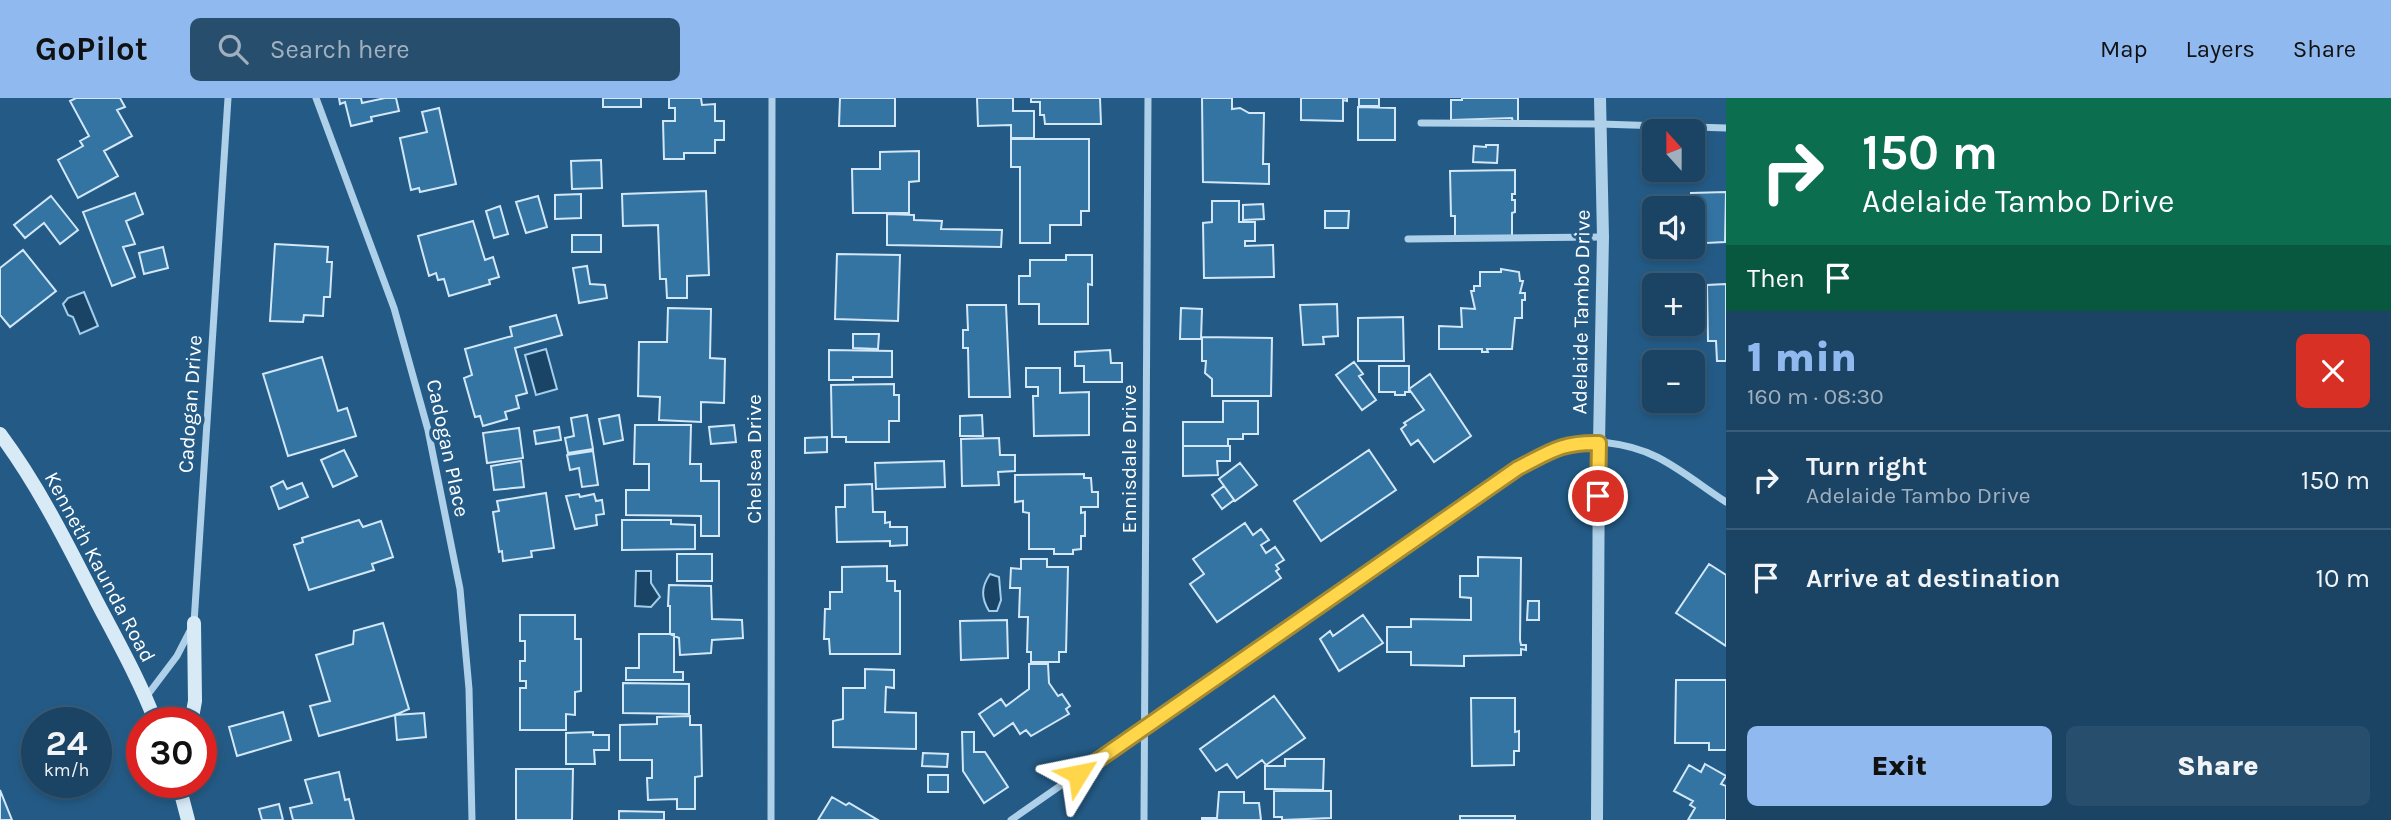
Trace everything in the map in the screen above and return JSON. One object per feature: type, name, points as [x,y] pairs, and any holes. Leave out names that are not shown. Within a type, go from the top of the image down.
[{"type":"main road","name":"Kenneth Kaunda Road","points":[[0,434],[49,512],[150,707]]},
{"type":"main road","points":[[194,623],[194,707]]},
{"type":"main road","points":[[182,798],[188,820]]},
{"type":"street","name":"Cadogan Drive","points":[[146,697],[177,656],[194,623],[228,98]]},
{"type":"street","name":"Cadogan Place","points":[[316,98],[394,308],[428,430],[460,589],[469,689],[472,820]]},
{"type":"street","name":"Chelsea Drive","points":[[771,820],[772,98]]},
{"type":"street","name":"Ennisdale Drive","points":[[1144,820],[1148,98]]},
{"type":"street","name":"Adelaide Tambo Drive","points":[[1597,820],[1603,237],[1600,98]]},
{"type":"street","points":[[1421,122],[1726,128]]},
{"type":"street","points":[[1408,239],[1603,237]]},
{"type":"street","points":[[1011,820],[1518,468],[1556,448],[1576,442],[1627,447],[1657,457],[1726,502]]},
{"type":"water","points":[[84,292],[98,326],[80,334],[73,317],[68,315],[63,304],[68,298]]},
{"type":"water","points":[[546,349],[557,389],[536,395],[525,355]]},
{"type":"water","points":[[636,571],[651,571],[651,583],[660,597],[651,607],[635,606]]},
{"type":"water","points":[[990,574],[999,577],[1001,600],[997,611],[989,611],[983,597],[985,583]]},
{"type":"building","points":[[76,98],[120,98],[125,107],[117,110],[132,136],[104,151],[118,176],[78,198],[58,160],[83,146],[80,141],[89,136],[70,101]]},
{"type":"building","points":[[339,98],[361,98],[362,103],[396,98],[399,111],[371,117],[372,121],[351,126],[345,102],[340,104]]},
{"type":"building","points":[[603,98],[641,98],[641,107],[603,107]]},
{"type":"building","points":[[669,98],[701,98],[702,105],[715,104],[715,121],[724,121],[724,140],[715,140],[715,153],[684,153],[684,159],[664,159],[663,121],[675,121],[675,108],[669,108]]},
{"type":"building","points":[[840,98],[895,98],[895,126],[839,126]]},
{"type":"building","points":[[977,98],[1013,98],[1013,111],[1034,111],[1034,138],[1011,138],[1011,125],[978,126]]},
{"type":"building","points":[[1031,98],[1100,98],[1101,124],[1045,124],[1044,115],[1040,115],[1040,102],[1031,102]]},
{"type":"building","points":[[1202,98],[1232,98],[1232,109],[1264,113],[1263,164],[1269,164],[1269,184],[1203,182]]},
{"type":"building","points":[[1301,98],[1347,98],[1347,101],[1343,100],[1343,121],[1301,120]]},
{"type":"building","points":[[1359,98],[1379,98],[1379,106],[1359,106]]},
{"type":"building","points":[[1518,98],[1518,123],[1513,123],[1512,118],[1451,120],[1451,100]]},
{"type":"building","points":[[1358,107],[1395,108],[1395,140],[1358,140]]},
{"type":"building","points":[[439,108],[456,184],[420,192],[419,188],[411,190],[400,138],[427,132],[422,112]]},
{"type":"building","points":[[1011,139],[1089,139],[1089,211],[1081,211],[1081,225],[1050,225],[1050,243],[1020,243],[1020,167],[1011,167]]},
{"type":"building","points":[[1498,145],[1497,163],[1473,162],[1474,146]]},
{"type":"building","points":[[919,151],[919,181],[909,182],[909,213],[853,213],[852,169],[880,169],[880,152]]},
{"type":"building","points":[[601,160],[602,188],[572,189],[571,161]]},
{"type":"building","points":[[1515,170],[1512,236],[1455,237],[1455,216],[1451,216],[1450,171]]},
{"type":"building","points":[[706,191],[709,275],[687,276],[687,298],[667,298],[666,279],[660,279],[658,225],[623,226],[622,194]]},
{"type":"building","points":[[1726,192],[1725,242],[1706,243],[1705,196],[1691,196],[1691,193]]},
{"type":"building","points":[[135,193],[143,214],[126,221],[135,244],[123,247],[135,277],[112,286],[83,212]]},
{"type":"building","points":[[581,194],[581,218],[555,219],[555,195]]},
{"type":"building","points":[[51,196],[78,230],[60,244],[44,223],[25,238],[14,225]]},
{"type":"building","points":[[538,196],[547,227],[526,233],[516,202]]},
{"type":"building","points":[[1212,201],[1239,201],[1239,222],[1255,222],[1255,241],[1245,241],[1245,246],[1273,245],[1274,277],[1204,278],[1203,223],[1212,222]]},
{"type":"building","points":[[1263,204],[1264,219],[1243,220],[1243,205]]},
{"type":"building","points":[[500,206],[508,234],[494,238],[486,211]]},
{"type":"building","points":[[1325,211],[1349,211],[1348,228],[1325,228]]},
{"type":"building","points":[[887,214],[914,215],[914,220],[942,221],[941,229],[1002,230],[1001,247],[887,245]]},
{"type":"building","points":[[473,221],[485,260],[493,257],[499,277],[489,280],[490,284],[449,296],[444,279],[438,280],[436,273],[429,276],[418,236]]},
{"type":"building","points":[[572,235],[601,235],[601,252],[572,252]]},
{"type":"building","points":[[275,244],[328,247],[327,262],[332,262],[330,297],[324,297],[323,316],[304,315],[303,322],[270,321]]},
{"type":"building","points":[[163,247],[168,268],[144,274],[139,253]]},
{"type":"building","points":[[23,250],[56,291],[10,327],[0,315],[0,268]]},
{"type":"building","points":[[837,254],[900,255],[898,321],[835,319]]},
{"type":"building","points":[[1066,255],[1092,255],[1092,285],[1088,284],[1088,324],[1039,324],[1039,304],[1019,304],[1019,276],[1030,276],[1030,260],[1066,260]]},
{"type":"building","points":[[587,266],[590,284],[605,285],[607,298],[579,303],[573,268]]},
{"type":"building","points":[[1501,269],[1519,272],[1520,281],[1523,281],[1520,293],[1525,293],[1525,300],[1522,300],[1522,318],[1515,318],[1512,349],[1487,349],[1488,352],[1482,352],[1482,349],[1439,349],[1439,326],[1462,327],[1461,308],[1475,309],[1471,291],[1474,291],[1474,286],[1480,286],[1480,272],[1501,272]]},
{"type":"building","points":[[1726,284],[1726,361],[1717,361],[1716,341],[1708,341],[1707,285]]},
{"type":"building","points":[[1337,304],[1338,336],[1323,337],[1324,344],[1303,345],[1300,305]]},
{"type":"building","points":[[967,305],[1006,305],[1010,397],[969,397],[968,348],[963,348],[963,330],[968,330]]},
{"type":"building","points":[[668,308],[711,309],[710,358],[725,359],[724,403],[701,402],[701,422],[659,420],[660,397],[638,396],[639,342],[667,342]]},
{"type":"building","points":[[1181,308],[1202,309],[1201,339],[1180,339]]},
{"type":"building","points":[[556,315],[562,335],[515,348],[527,393],[516,396],[519,408],[505,412],[507,419],[483,426],[480,416],[475,417],[464,378],[472,375],[465,349],[512,336],[510,327]]},
{"type":"building","points":[[1403,317],[1404,361],[1358,361],[1358,318]]},
{"type":"building","points":[[853,334],[879,334],[878,349],[853,348]]},
{"type":"building","points":[[1202,337],[1272,338],[1271,396],[1212,396],[1212,379],[1205,373],[1206,361],[1202,361]]},
{"type":"building","points":[[829,350],[892,351],[892,377],[829,380]]},
{"type":"building","points":[[1110,350],[1111,363],[1122,363],[1122,382],[1084,382],[1084,366],[1075,366],[1075,352]]},
{"type":"building","points":[[322,357],[338,411],[347,408],[356,436],[288,456],[263,374]]},
{"type":"building","points":[[1354,362],[1363,374],[1359,376],[1376,400],[1362,410],[1336,375]]},
{"type":"building","points":[[1379,366],[1409,366],[1409,392],[1395,395],[1395,392],[1379,392]]},
{"type":"building","points":[[1026,368],[1060,368],[1060,393],[1089,392],[1089,435],[1034,436],[1033,396],[1038,396],[1038,387],[1026,387]]},
{"type":"building","points":[[1430,374],[1471,436],[1434,462],[1418,440],[1411,445],[1401,429],[1406,425],[1404,423],[1424,410],[1409,389]]},
{"type":"building","points":[[894,384],[894,395],[899,395],[899,421],[889,421],[889,442],[846,442],[846,437],[832,437],[831,385]]},
{"type":"building","points":[[1223,401],[1258,401],[1258,434],[1243,434],[1243,439],[1228,439],[1228,446],[1183,446],[1183,422],[1223,422]]},
{"type":"building","points":[[587,415],[593,449],[568,453],[565,438],[574,436],[571,418]]},
{"type":"building","points":[[619,415],[623,440],[604,444],[599,419]]},
{"type":"building","points":[[982,415],[983,436],[960,436],[960,416]]},
{"type":"building","points":[[635,425],[691,425],[690,464],[701,464],[701,481],[719,481],[719,536],[701,536],[701,516],[626,515],[626,490],[649,490],[649,464],[634,464]]},
{"type":"building","points":[[734,425],[736,442],[711,444],[709,427]]},
{"type":"building","points":[[559,427],[561,440],[536,444],[534,431]]},
{"type":"building","points":[[519,428],[523,458],[487,463],[483,433]]},
{"type":"building","points":[[827,437],[827,452],[805,453],[805,438]]},
{"type":"building","points":[[999,438],[1000,455],[1015,455],[1015,471],[998,472],[999,485],[962,486],[961,439]]},
{"type":"building","points":[[1183,446],[1230,446],[1230,461],[1217,461],[1218,475],[1183,476]]},
{"type":"building","points":[[344,450],[357,476],[333,487],[321,460]]},
{"type":"building","points":[[1369,450],[1396,490],[1321,541],[1294,501]]},
{"type":"building","points":[[593,451],[598,485],[582,487],[579,468],[570,470],[567,455]]},
{"type":"building","points":[[521,461],[524,487],[494,490],[491,466]]},
{"type":"building","points":[[944,461],[945,487],[876,489],[875,463]]},
{"type":"building","points":[[1240,463],[1257,485],[1235,501],[1219,479]]},
{"type":"building","points":[[1084,474],[1084,478],[1091,478],[1092,492],[1098,492],[1098,507],[1081,507],[1081,513],[1085,512],[1085,536],[1081,536],[1081,549],[1073,550],[1073,554],[1054,554],[1054,549],[1029,549],[1029,513],[1023,512],[1023,501],[1015,502],[1015,475]]},
{"type":"building","points":[[283,481],[287,489],[302,483],[308,497],[279,509],[271,487]]},
{"type":"building","points":[[872,484],[873,512],[885,512],[885,523],[890,522],[890,527],[907,527],[907,545],[890,546],[890,541],[837,542],[836,507],[845,507],[845,485]]},
{"type":"building","points":[[1224,486],[1234,500],[1222,509],[1212,495]]},
{"type":"building","points":[[546,493],[554,548],[531,551],[532,557],[503,561],[502,551],[499,552],[493,512],[499,511],[497,501]]},
{"type":"building","points":[[579,494],[580,497],[594,494],[596,501],[602,500],[604,514],[596,515],[597,525],[575,529],[566,496]]},
{"type":"building","points":[[359,520],[363,527],[381,521],[393,557],[372,564],[374,570],[309,590],[294,545],[303,542],[302,538]]},
{"type":"building","points":[[622,520],[671,520],[671,524],[695,525],[695,549],[622,550]]},
{"type":"building","points":[[1245,523],[1253,535],[1261,529],[1269,540],[1261,545],[1266,553],[1275,547],[1284,560],[1276,565],[1279,569],[1276,571],[1281,578],[1217,622],[1190,584],[1204,574],[1193,559]]},
{"type":"building","points":[[677,554],[712,554],[712,581],[677,581]]},
{"type":"building","points":[[1478,557],[1521,558],[1520,640],[1521,645],[1526,645],[1526,650],[1521,649],[1521,655],[1464,656],[1464,666],[1411,665],[1411,652],[1387,652],[1387,627],[1411,627],[1411,619],[1471,620],[1471,598],[1460,597],[1460,576],[1478,576]]},
{"type":"building","points":[[1021,559],[1047,559],[1047,567],[1068,567],[1066,652],[1059,652],[1059,662],[1031,662],[1031,652],[1027,652],[1028,617],[1019,617],[1020,588],[1010,588],[1011,568],[1021,569]]},
{"type":"building","points":[[1709,564],[1726,575],[1726,646],[1676,613]]},
{"type":"building","points":[[887,566],[887,581],[895,581],[895,591],[900,591],[900,654],[830,654],[829,639],[824,639],[825,609],[830,609],[830,592],[842,592],[842,567]]},
{"type":"building","points":[[669,585],[711,586],[712,619],[742,620],[743,638],[712,640],[711,653],[680,655],[679,638],[670,634]]},
{"type":"building","points":[[1528,601],[1539,601],[1539,620],[1527,620]]},
{"type":"building","points":[[520,615],[575,615],[575,639],[581,639],[581,691],[575,692],[575,715],[566,714],[566,730],[520,730],[520,688],[526,688],[526,681],[520,681],[520,661],[525,661],[525,641],[520,641]]},
{"type":"building","points":[[1363,615],[1383,643],[1339,671],[1320,639],[1330,631],[1333,636]]},
{"type":"building","points":[[1007,620],[1008,658],[961,660],[960,621]]},
{"type":"building","points":[[383,623],[409,709],[319,736],[310,706],[330,701],[316,655],[353,644],[354,631]]},
{"type":"building","points":[[639,634],[674,634],[674,672],[683,672],[683,680],[626,680],[626,668],[639,668]]},
{"type":"building","points":[[1029,664],[1048,664],[1049,683],[1058,696],[1062,694],[1070,706],[1066,709],[1069,714],[1031,736],[1026,730],[1020,734],[1013,723],[994,736],[979,714],[1001,699],[1006,706],[1029,689]]},
{"type":"building","points":[[865,669],[894,670],[894,688],[886,687],[885,712],[916,713],[916,749],[833,747],[833,721],[843,719],[843,688],[865,688]]},
{"type":"building","points":[[1676,680],[1726,680],[1726,750],[1709,750],[1709,743],[1675,743]]},
{"type":"building","points":[[623,683],[689,684],[689,714],[623,713]]},
{"type":"building","points":[[1274,696],[1305,738],[1266,765],[1262,760],[1237,778],[1227,764],[1216,771],[1200,749]]},
{"type":"building","points":[[1471,698],[1515,698],[1515,732],[1519,731],[1519,751],[1514,751],[1514,765],[1472,766]]},
{"type":"building","points":[[283,712],[291,740],[237,756],[229,727]]},
{"type":"building","points":[[424,713],[426,737],[397,740],[395,715]]},
{"type":"building","points":[[690,716],[690,725],[701,725],[702,776],[695,777],[695,809],[677,809],[677,799],[648,800],[647,778],[652,778],[652,760],[620,760],[620,725],[657,724],[657,717]]},
{"type":"building","points":[[593,732],[593,735],[609,735],[609,750],[594,750],[595,764],[566,764],[566,733]]},
{"type":"building","points":[[962,732],[974,732],[974,752],[985,752],[1008,787],[984,803],[963,771]]},
{"type":"building","points":[[923,753],[948,754],[947,767],[922,766]]},
{"type":"building","points":[[1285,759],[1324,759],[1323,790],[1265,789],[1265,766],[1285,766]]},
{"type":"building","points":[[1705,764],[1726,776],[1721,784],[1726,786],[1726,820],[1688,820],[1695,808],[1690,805],[1693,801],[1674,791],[1689,765],[1701,772]]},
{"type":"building","points":[[516,769],[573,769],[572,820],[516,820]]},
{"type":"building","points":[[339,772],[345,800],[349,799],[354,820],[293,820],[290,808],[312,803],[305,780]]},
{"type":"building","points":[[928,775],[948,775],[948,792],[928,792]]},
{"type":"building","points":[[0,790],[12,820],[0,820]]},
{"type":"building","points":[[1274,791],[1331,791],[1331,818],[1282,820],[1282,817],[1274,817]]},
{"type":"building","points":[[1219,792],[1244,792],[1244,803],[1259,803],[1261,820],[1202,820],[1217,818]]},
{"type":"building","points":[[832,797],[846,805],[849,803],[878,820],[818,820]]},
{"type":"building","points":[[279,804],[283,820],[262,820],[259,809]]},
{"type":"building","points":[[619,811],[664,812],[664,820],[619,820]]},
{"type":"building","points":[[1460,816],[1515,816],[1515,820],[1460,820]]},
{"type":"route","points":[[1078,774],[1518,468],[1556,448],[1576,442],[1599,443],[1598,496]]}]
